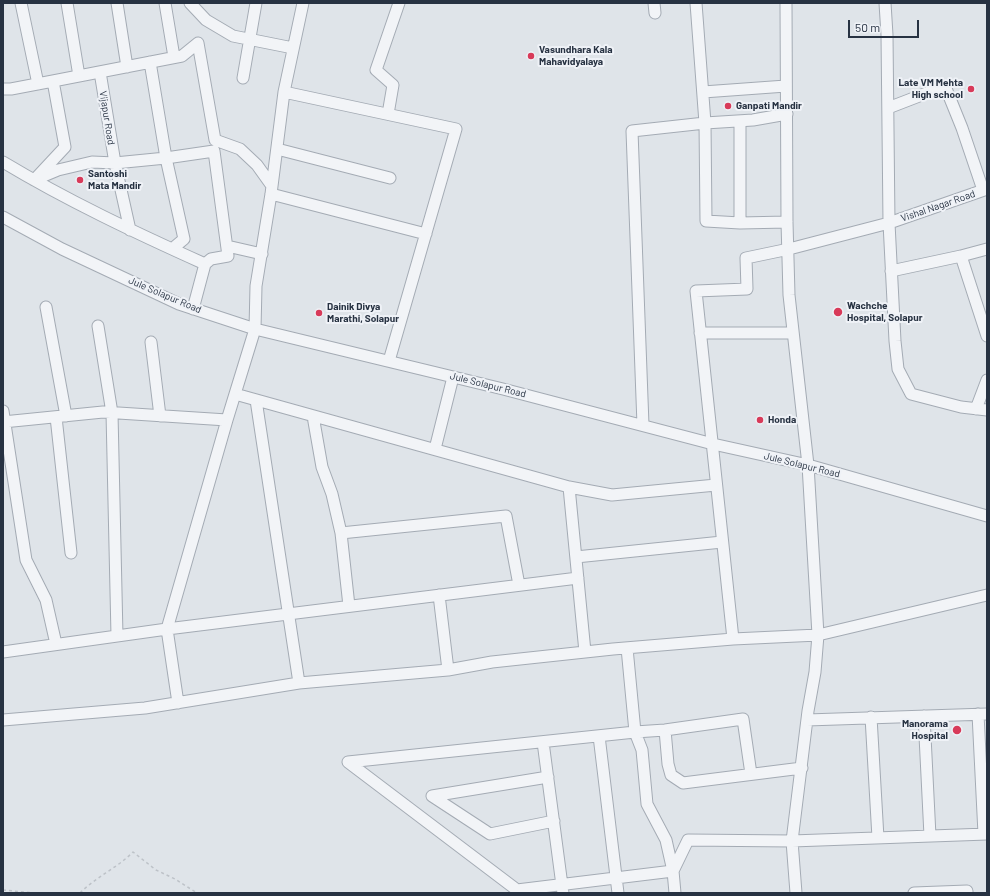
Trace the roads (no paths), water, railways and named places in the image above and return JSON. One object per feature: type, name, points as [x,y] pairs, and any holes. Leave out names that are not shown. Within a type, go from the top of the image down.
[{"type":"street","points":[[21,3],[38,84]]},
{"type":"street","points":[[67,3],[79,76]]},
{"type":"street","points":[[117,3],[127,67]]},
{"type":"street","points":[[165,3],[174,57]]},
{"type":"street","points":[[190,3],[206,20],[233,36],[293,48]]},
{"type":"street","points":[[243,78],[256,3]]},
{"type":"street","points":[[178,703],[166,629],[227,420],[256,329],[256,286],[262,254],[284,92],[303,3]]},
{"type":"street","points":[[388,114],[393,85],[376,70],[399,3]]},
{"type":"street","points":[[696,3],[705,123],[706,221],[740,223],[787,222]]},
{"type":"street","points":[[786,3],[787,222],[789,249],[789,295],[808,465],[818,635],[815,672],[807,720],[792,842],[796,893]]},
{"type":"street","points":[[885,3],[887,35],[889,223],[895,341],[898,369],[912,394],[961,407],[982,410],[987,380]]},
{"type":"street","points":[[3,88],[11,89],[182,56],[198,43],[215,140],[240,149],[257,165],[271,190],[426,234]]},
{"type":"street","points":[[150,62],[166,158],[184,239],[172,249]]},
{"type":"street","name":"Vijapur Road","points":[[100,72],[115,163],[130,230]]},
{"type":"street","points":[[34,180],[65,147],[53,81]]},
{"type":"street","points":[[703,92],[786,86]]},
{"type":"street","points":[[888,108],[945,86],[985,190]]},
{"type":"street","points":[[284,92],[456,129],[389,361]]},
{"type":"street","points":[[643,425],[632,132],[705,123],[753,120],[787,114]]},
{"type":"street","points":[[740,121],[740,223]]},
{"type":"street","points":[[277,149],[390,178]]},
{"type":"street","points":[[34,180],[71,166],[92,162],[115,163],[166,158],[214,150],[228,256],[211,259],[205,264],[193,309]]},
{"type":"street","points":[[3,162],[34,180],[130,230],[205,264]]},
{"type":"street","name":"Vishal Nagar Road","points":[[700,333],[696,291],[747,289],[746,258],[789,249],[889,223],[985,190]]},
{"type":"street","name":"Jule Solapur Road","points":[[3,217],[62,249],[193,309],[256,329],[453,377],[713,444],[808,465],[987,516]]},
{"type":"street","points":[[227,246],[262,254]]},
{"type":"street","points":[[891,271],[987,249]]},
{"type":"street","points":[[961,256],[987,336]]},
{"type":"street","points":[[46,307],[61,416],[71,553]]},
{"type":"street","points":[[98,326],[112,413],[117,636]]},
{"type":"street","points":[[733,639],[700,333],[794,333]]},
{"type":"street","points":[[150,342],[160,416]]},
{"type":"street","points":[[436,450],[453,377]]},
{"type":"street","points":[[235,394],[569,487],[612,495],[716,485]]},
{"type":"street","points":[[256,400],[299,683]]},
{"type":"street","points":[[56,644],[46,600],[26,560],[4,418],[61,416],[103,412],[227,420]]},
{"type":"street","points":[[313,416],[322,467],[332,494],[341,533],[349,606]]},
{"type":"street","points":[[569,487],[585,652]]},
{"type":"street","points":[[341,533],[506,516],[519,585]]},
{"type":"street","points":[[576,557],[722,542]]},
{"type":"street","points":[[3,652],[166,629],[578,578]]},
{"type":"street","points":[[439,595],[448,670]]},
{"type":"street","points":[[3,720],[145,708],[299,683],[448,670],[492,662],[585,652],[733,639],[818,635],[987,595]]},
{"type":"street","points":[[627,648],[636,732],[642,750],[647,804],[666,840],[673,871],[675,893]]},
{"type":"street","points":[[673,871],[688,840],[792,842],[986,834],[982,714],[807,720]]},
{"type":"street","points":[[924,716],[930,836]]},
{"type":"street","points":[[871,717],[878,838]]},
{"type":"street","points":[[673,871],[617,878],[562,889],[517,890],[348,762],[665,730],[743,719],[751,774]]},
{"type":"street","points":[[665,730],[668,764],[671,775],[683,783],[802,768]]},
{"type":"street","points":[[599,736],[618,893]]},
{"type":"street","points":[[543,742],[562,889]]},
{"type":"street","points":[[548,777],[432,796],[490,834],[554,821]]},
{"type":"street","points":[[914,893],[967,891],[967,893]]},
{"type":"place","name":"Vasundhara Kala Mahavidyalaya","points":[[531,56]]},
{"type":"place","name":"Late VM Mehta High school","points":[[971,89]]},
{"type":"place","name":"Ganpati Mandir","points":[[728,106]]},
{"type":"place","name":"Santoshi Mata Mandir","points":[[80,180]]},
{"type":"place","name":"Wachche Hospital, Solapur","points":[[838,312]]},
{"type":"place","name":"Dainik Divya Marathi, Solapur","points":[[319,313]]},
{"type":"place","name":"Honda","points":[[760,420]]},
{"type":"place","name":"Manorama Hospital","points":[[957,730]]}]
